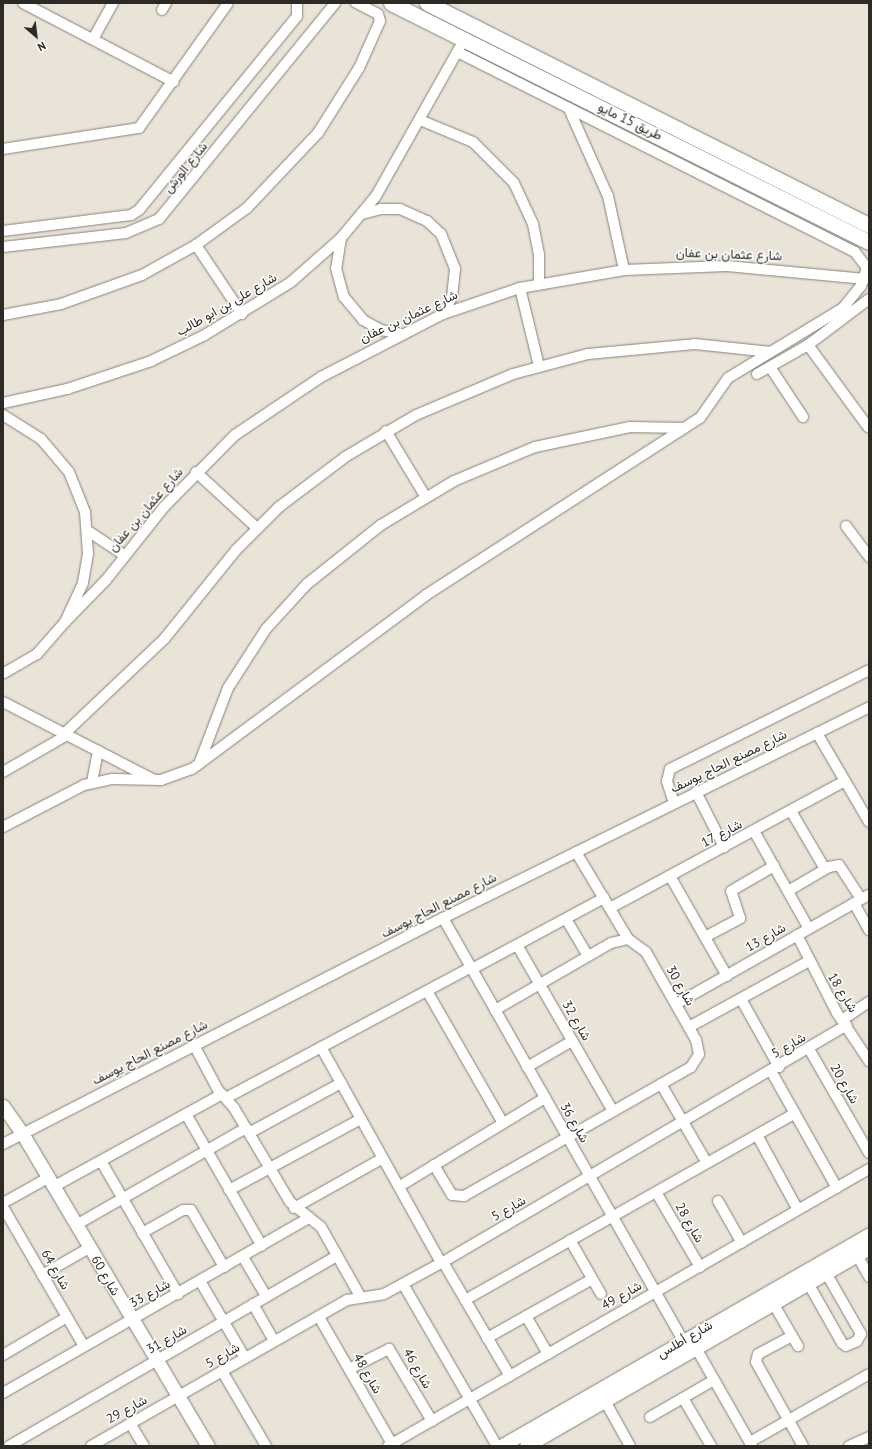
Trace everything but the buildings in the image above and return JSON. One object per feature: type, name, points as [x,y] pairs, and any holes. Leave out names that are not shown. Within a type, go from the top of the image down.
[{"type":"main road","name":"طريق 15 مايو","points":[[392,3],[460,46],[869,242]]},
{"type":"main road","name":"طريق 15 مايو","points":[[427,3],[869,225]]},
{"type":"street","points":[[93,39],[113,3]]},
{"type":"street","points":[[3,149],[132,131],[145,124],[228,3]]},
{"type":"street","points":[[3,231],[130,215],[139,210],[297,16],[297,3]]},
{"type":"street","points":[[3,315],[96,294],[142,275],[196,245],[266,190],[333,112],[380,21],[378,14],[356,3]]},
{"type":"street","points":[[30,4],[174,82]]},
{"type":"street","name":"شارع الورش","points":[[3,247],[126,233],[159,220],[333,5]]},
{"type":"street","points":[[3,827],[92,782],[154,780],[175,777],[199,764],[426,594],[706,413],[728,378],[843,308],[867,276],[865,264],[855,252],[569,109],[460,46]]},
{"type":"street","name":"شارع على بن ابو طالب","points":[[3,403],[67,389],[124,371],[242,314],[291,282],[341,238],[362,214],[389,177],[460,46]]},
{"type":"street","points":[[569,109],[608,196],[624,270]]},
{"type":"street","points":[[420,120],[473,142],[514,183],[533,224],[539,254],[539,284]]},
{"type":"street","points":[[362,214],[381,209],[400,209],[427,221],[441,234],[455,269],[452,297],[443,314]]},
{"type":"street","points":[[341,238],[336,268],[340,287],[349,305],[372,325],[400,334]]},
{"type":"street","points":[[196,245],[242,314]]},
{"type":"street","name":"شارع عثمان بن عفان","points":[[12,670],[36,654],[196,472],[263,415],[321,377],[400,334],[443,314],[520,288],[624,270],[727,266],[867,276]]},
{"type":"street","points":[[520,288],[539,366]]},
{"type":"street","points":[[757,374],[808,345],[869,299]]},
{"type":"street","points":[[3,772],[66,734],[165,638],[208,581],[257,528],[322,473],[386,431],[465,393],[539,366],[595,352],[667,344],[771,352]]},
{"type":"street","points":[[808,345],[868,427]]},
{"type":"street","points":[[770,367],[803,417]]},
{"type":"street","points":[[3,415],[30,430],[61,460],[81,498],[88,531],[83,583],[65,622]]},
{"type":"street","points":[[199,764],[228,688],[281,611],[365,537],[425,496],[487,466],[535,447],[624,428],[684,428]]},
{"type":"street","points":[[386,431],[425,496]]},
{"type":"street","points":[[196,472],[257,528]]},
{"type":"street","points":[[846,526],[869,557]]},
{"type":"street","points":[[88,531],[124,555]]},
{"type":"street","points":[[3,674],[12,670]]},
{"type":"street","points":[[3,682],[12,670]]},
{"type":"street","points":[[674,803],[666,781],[670,769],[869,670]]},
{"type":"street","points":[[3,702],[154,780]]},
{"type":"street","name":"شارع مصنع الحاج يوسف","points":[[3,1144],[443,918],[869,707]]},
{"type":"street","points":[[817,733],[869,822]]},
{"type":"street","points":[[92,782],[98,751]]},
{"type":"street","name":"شارع 17","points":[[610,908],[846,781]]},
{"type":"street","points":[[696,792],[724,847]]},
{"type":"street","points":[[791,811],[826,869]]},
{"type":"street","points":[[754,831],[809,929]]},
{"type":"street","points":[[576,852],[628,939]]},
{"type":"street","points":[[788,891],[834,865],[844,868],[861,899],[869,930]]},
{"type":"street","points":[[705,937],[740,918],[731,890],[774,866]]},
{"type":"street","points":[[670,876],[727,976]]},
{"type":"street","points":[[3,1203],[101,1161],[186,1114],[320,1047],[604,898]]},
{"type":"street","name":"شارع 13","points":[[676,1004],[861,899]]},
{"type":"street","name":"شارع 36","points":[[443,918],[683,1341]]},
{"type":"street","points":[[566,919],[588,956]]},
{"type":"street","name":"شارع 18","points":[[798,935],[809,961],[844,1022],[869,1061]]},
{"type":"street","points":[[495,1010],[619,939],[628,939]]},
{"type":"street","name":"شارع 30","points":[[628,939],[641,946],[689,1027],[699,1054],[691,1067],[661,1084]]},
{"type":"street","name":"شارع 32","points":[[517,944],[613,1111]]},
{"type":"street","points":[[689,1027],[809,961]]},
{"type":"street","points":[[427,991],[503,1123]]},
{"type":"street","points":[[741,999],[795,1113],[837,1188]]},
{"type":"street","name":"شارع 5","points":[[176,1398],[245,1358],[360,1296],[384,1294],[442,1263],[809,1049],[869,1002]]},
{"type":"street","points":[[527,1067],[572,1041]]},
{"type":"street","points":[[194,1045],[294,1208],[321,1227],[360,1296]]},
{"type":"street","points":[[320,1047],[400,1186],[403,1200],[510,1376]]},
{"type":"street","name":"شارع 20","points":[[809,1049],[869,1153]]},
{"type":"street","points":[[76,1225],[206,1150],[247,1131],[341,1083]]},
{"type":"street","points":[[434,1166],[449,1192],[460,1198],[661,1084],[707,1163]]},
{"type":"street","points":[[400,1186],[545,1098]]},
{"type":"street","name":"شارع 60","points":[[3,1106],[22,1133],[176,1398],[208,1446]]},
{"type":"street","points":[[464,1300],[795,1113]]},
{"type":"street","points":[[186,1114],[262,1246]]},
{"type":"street","points":[[229,1190],[361,1119]]},
{"type":"street","points":[[757,1135],[798,1210]]},
{"type":"street","points":[[294,1208],[383,1158]]},
{"type":"street","points":[[101,1161],[178,1294]]},
{"type":"street","name":"شارع 49","points":[[390,1445],[869,1169]]},
{"type":"street","name":"شارع 28","points":[[656,1192],[700,1267]]},
{"type":"street","points":[[718,1201],[742,1243]]},
{"type":"street","name":"شارع 64","points":[[3,1207],[84,1346]]},
{"type":"street","points":[[142,1233],[183,1210],[191,1210],[224,1267]]},
{"type":"street","name":"شارع 33","points":[[3,1393],[309,1218]]},
{"type":"street","name":"شارع أطلس","points":[[501,1446],[516,1442],[683,1341],[869,1234]]},
{"type":"street","points":[[570,1240],[601,1294]]},
{"type":"street","points":[[42,1275],[89,1248]]},
{"type":"street","name":"شارع أطلس","points":[[526,1446],[869,1248]]},
{"type":"street","points":[[857,1255],[869,1277]]},
{"type":"street","points":[[243,1256],[266,1296]]},
{"type":"street","name":"شارع 31","points":[[9,1446],[266,1296],[338,1256]]},
{"type":"street","points":[[808,1283],[842,1343],[846,1346],[857,1341],[860,1334],[826,1273]]},
{"type":"street","points":[[487,1338],[592,1279]]},
{"type":"street","points":[[200,1281],[245,1358]]},
{"type":"street","points":[[403,1284],[497,1446]]},
{"type":"street","points":[[773,1303],[798,1346]]},
{"type":"street","points":[[253,1304],[274,1342]]},
{"type":"street","points":[[526,1316],[548,1354]]},
{"type":"street","points":[[3,1356],[67,1317]]},
{"type":"street","name":"شارع 48","points":[[319,1317],[390,1445]]},
{"type":"street","points":[[792,1336],[756,1358],[803,1446]]},
{"type":"street","points":[[696,1348],[751,1444],[789,1420],[869,1374]]},
{"type":"street","name":"شارع 46","points":[[349,1369],[386,1349],[391,1350],[432,1421]]},
{"type":"street","points":[[222,1371],[266,1446]]},
{"type":"street","points":[[650,1417],[714,1380]]},
{"type":"street","name":"شارع 29","points":[[91,1446],[176,1398]]},
{"type":"street","points":[[683,1398],[711,1446]]},
{"type":"street","points":[[605,1401],[630,1446]]},
{"type":"street","points":[[130,1423],[144,1446]]},
{"type":"street","points":[[849,1446],[869,1436]]}]
